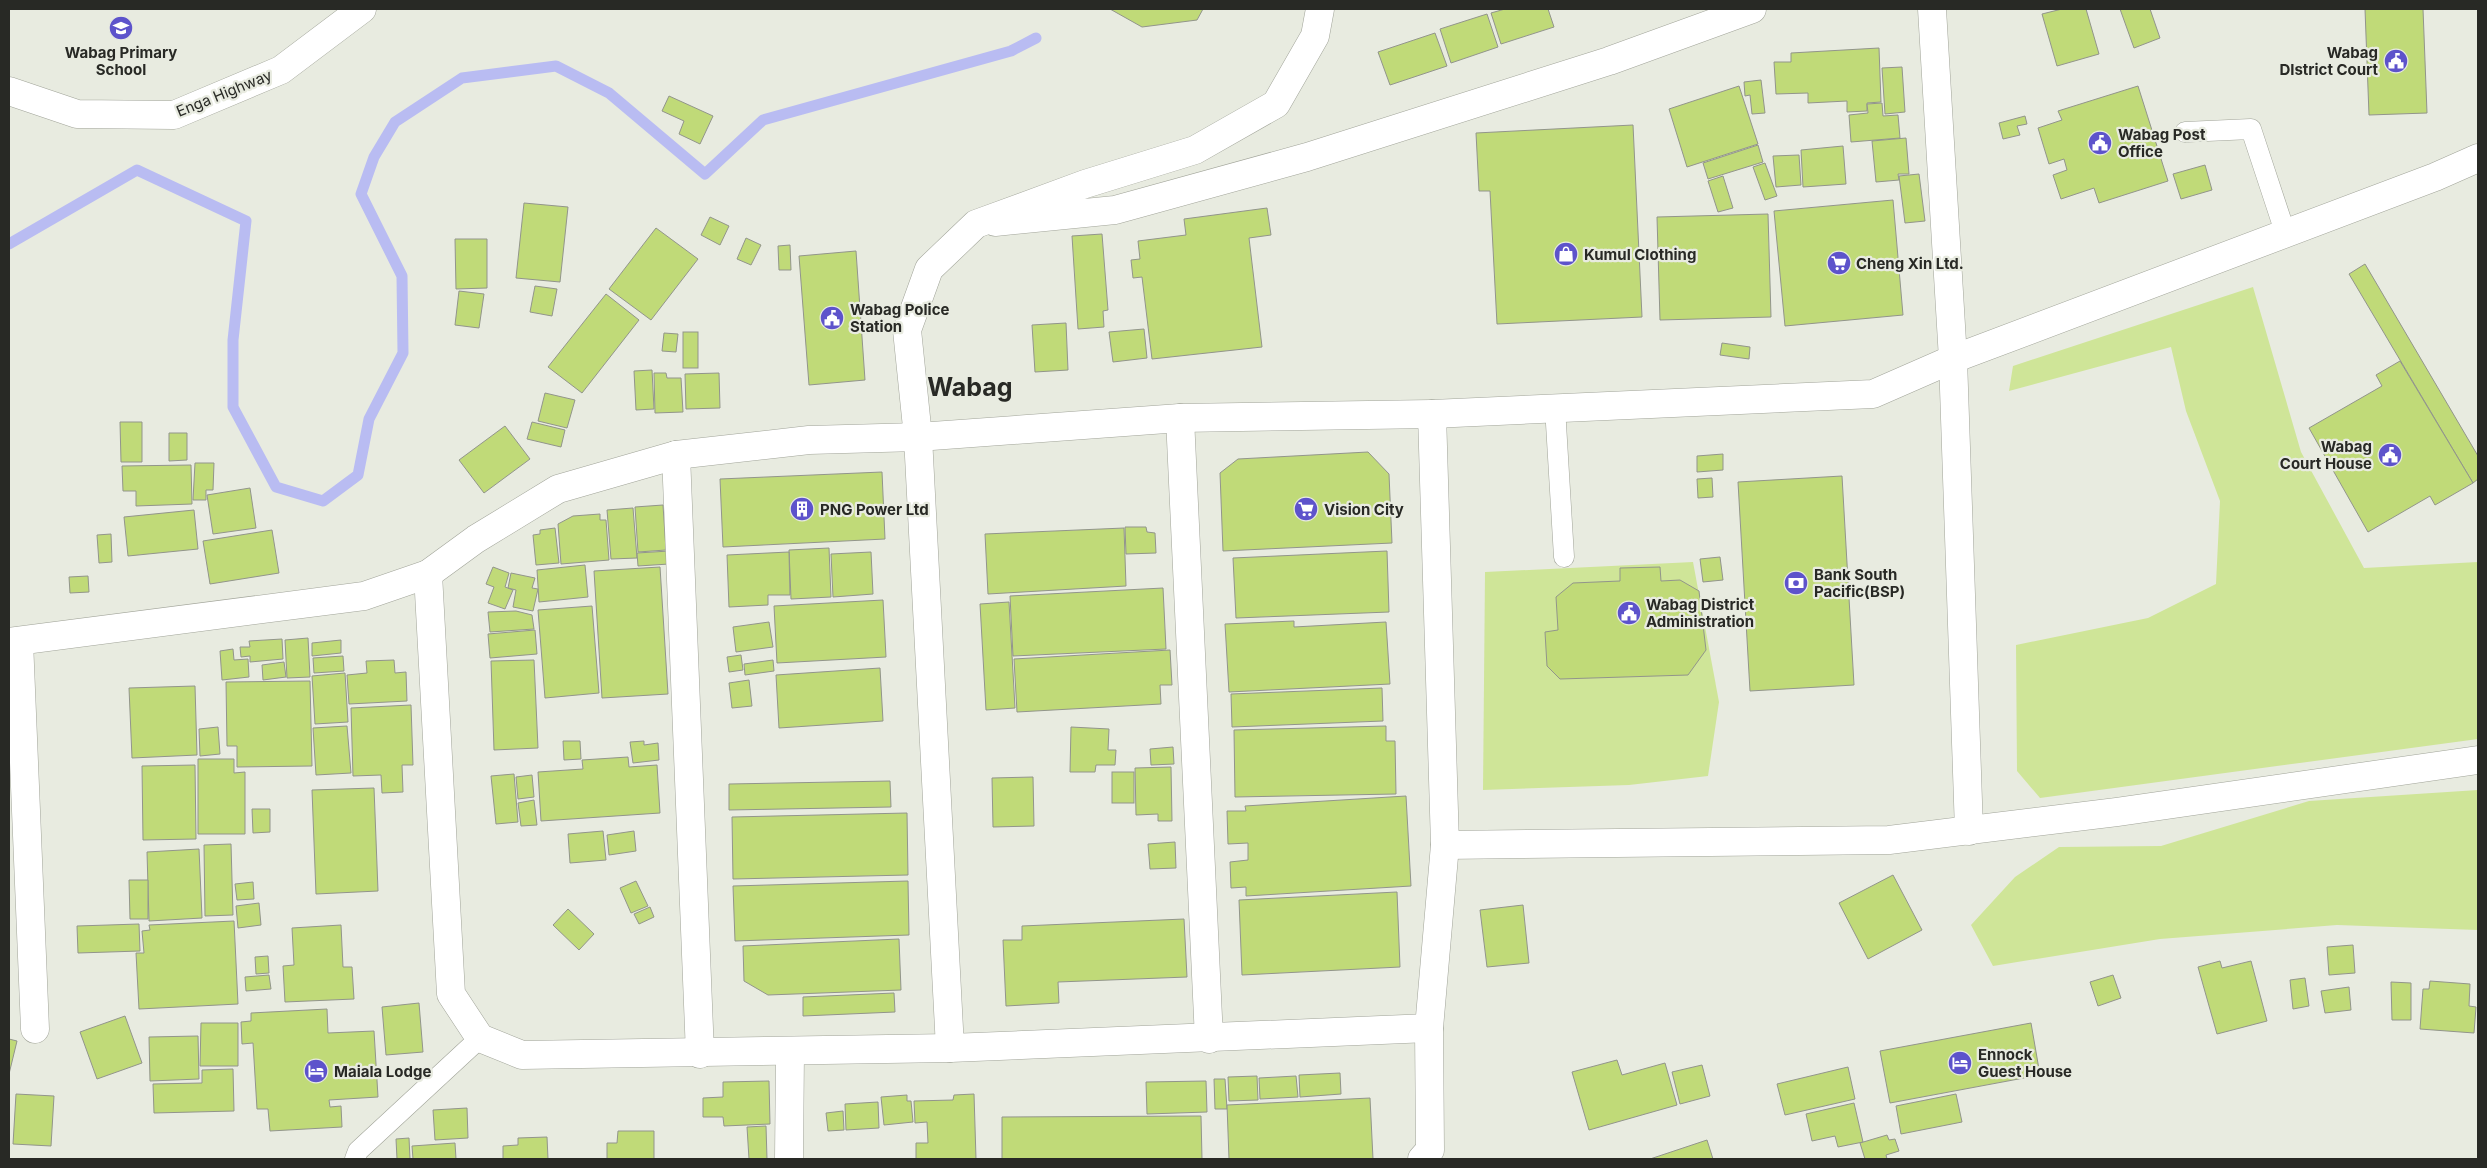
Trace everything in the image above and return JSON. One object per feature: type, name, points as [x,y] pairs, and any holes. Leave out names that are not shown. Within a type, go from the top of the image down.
[{"type":"street","name":"Enga Highway","points":[[9,91],[77,114],[174,115],[282,70],[362,9]]},
{"type":"street","points":[[950,1048],[918,438],[907,330],[929,269],[976,224],[1085,184],[1195,150],[1276,104],[1315,36],[1320,9]]},
{"type":"street","points":[[976,224],[1115,210],[1288,162],[1609,61],[1752,9]]},
{"type":"street","points":[[1932,9],[1953,359],[1969,831]]},
{"type":"street","points":[[35,1028],[14,642],[364,596],[428,574],[476,538],[558,489],[676,455],[809,440],[918,438],[1180,418],[1432,414],[1873,394],[1953,359],[2285,232],[2435,177],[2478,158]]},
{"type":"street","points":[[1422,1159],[1430,1150],[1429,1028],[1445,845],[1432,414]]},
{"type":"street","points":[[1180,418],[1209,1039]]},
{"type":"street","points":[[676,455],[700,1054]]},
{"type":"street","points":[[428,574],[451,994],[480,1038],[522,1056],[950,1048],[1209,1039],[1429,1028]]},
{"type":"street","points":[[1445,845],[1888,840],[2117,812],[2478,760]]},
{"type":"street","points":[[789,1159],[790,1052]]},
{"type":"lane","points":[[2185,132],[2251,130],[2285,232]]},
{"type":"lane","points":[[1555,407],[1564,557]]},
{"type":"lane","points":[[355,1159],[358,1151],[480,1038]]},
{"type":"green space","points":[[2253,287],[2301,452],[2364,568],[2478,562],[2478,739],[2040,798],[2017,771],[2016,645],[2148,618],[2216,584],[2220,501],[2186,411],[2171,347],[2009,391],[2013,366]]},
{"type":"green space","points":[[1693,562],[1719,702],[1708,776],[1629,785],[1483,790],[1485,572]]},
{"type":"green space","points":[[2478,790],[2478,930],[2337,925],[2160,939],[1993,966],[1971,925],[2015,877],[2059,847],[2161,846],[2309,801]]},
{"type":"building","points":[[1110,9],[1203,9],[1197,20],[1142,27]]},
{"type":"building","points":[[1505,9],[1548,9],[1554,27],[1501,44],[1491,13]]},
{"type":"building","points":[[2062,9],[2086,9],[2099,54],[2057,66],[2042,14]]},
{"type":"building","points":[[2120,9],[2150,9],[2160,38],[2134,48]]},
{"type":"building","name":"Wabag DIstrict Court","points":[[2365,9],[2423,9],[2427,113],[2369,115]]},
{"type":"building","points":[[1487,14],[1498,47],[1451,63],[1440,29]]},
{"type":"building","points":[[1435,33],[1447,66],[1390,85],[1378,52]]},
{"type":"building","points":[[1879,48],[1881,102],[1867,103],[1867,111],[1847,112],[1847,101],[1808,103],[1808,93],[1776,94],[1774,62],[1791,62],[1791,53]]},
{"type":"building","points":[[1902,67],[1905,112],[1885,114],[1882,68]]},
{"type":"building","points":[[1761,80],[1765,113],[1752,114],[1750,95],[1745,96],[1744,82]]},
{"type":"building","points":[[1739,86],[1758,144],[1687,167],[1669,109]]},
{"type":"building","name":"Wabag Post Office","points":[[2138,86],[2168,181],[2099,203],[2094,188],[2061,199],[2053,175],[2067,170],[2064,159],[2049,164],[2038,128],[2062,120],[2058,111]]},
{"type":"building","points":[[669,96],[713,116],[700,144],[679,134],[684,121],[662,111]]},
{"type":"building","points":[[1882,103],[1883,116],[1898,115],[1900,138],[1851,142],[1849,115],[1868,113],[1867,104]]},
{"type":"building","points":[[2025,116],[2027,124],[2017,126],[2020,135],[2003,139],[1999,123]]},
{"type":"building","name":"Kumul Clothing","points":[[1633,125],[1642,317],[1497,324],[1490,191],[1479,191],[1476,133]]},
{"type":"building","points":[[1906,138],[1909,174],[1898,174],[1899,180],[1876,182],[1872,141]]},
{"type":"building","points":[[1758,145],[1763,162],[1708,179],[1703,163]]},
{"type":"building","points":[[1843,146],[1846,184],[1803,187],[1801,150]]},
{"type":"building","points":[[1799,155],[1801,185],[1776,187],[1773,156]]},
{"type":"building","points":[[1765,163],[1777,196],[1765,200],[1753,167]]},
{"type":"building","points":[[2205,165],[2212,190],[2181,199],[2173,174]]},
{"type":"building","points":[[1919,174],[1925,221],[1905,223],[1899,176]]},
{"type":"building","points":[[1723,176],[1733,208],[1718,212],[1708,181]]},
{"type":"building","name":"Cheng Xin Ltd.","points":[[1893,200],[1903,315],[1785,326],[1774,211]]},
{"type":"building","points":[[524,203],[568,207],[560,282],[516,278]]},
{"type":"building","points":[[1267,208],[1271,235],[1249,238],[1262,347],[1152,359],[1142,277],[1133,278],[1131,260],[1140,259],[1138,241],[1186,235],[1184,219]]},
{"type":"building","points":[[1768,214],[1771,317],[1660,320],[1657,217]]},
{"type":"building","points":[[710,217],[729,226],[720,245],[701,235]]},
{"type":"building","points":[[656,228],[698,259],[651,320],[609,289]]},
{"type":"building","points":[[1102,234],[1108,310],[1103,311],[1104,327],[1078,329],[1072,236]]},
{"type":"building","points":[[746,238],[761,245],[751,265],[737,259]]},
{"type":"building","points":[[455,239],[487,239],[487,288],[456,289]]},
{"type":"building","points":[[790,245],[791,270],[779,270],[778,246]]},
{"type":"building","name":"Wabag Police Station","points":[[856,251],[865,380],[809,385],[799,256]]},
{"type":"building","points":[[2365,264],[2478,456],[2478,479],[2473,483],[2349,274]]},
{"type":"building","points":[[535,286],[557,289],[552,316],[530,312]]},
{"type":"building","points":[[459,291],[484,294],[479,328],[455,325]]},
{"type":"building","points":[[606,294],[639,320],[582,393],[548,367]]},
{"type":"building","points":[[1066,323],[1068,370],[1035,372],[1032,325]]},
{"type":"building","points":[[1144,329],[1147,358],[1113,362],[1109,332]]},
{"type":"building","points":[[683,332],[698,332],[698,368],[683,368]]},
{"type":"building","points":[[664,333],[678,334],[676,352],[662,351]]},
{"type":"building","points":[[1722,343],[1750,347],[1749,359],[1720,355]]},
{"type":"building","name":"Wabag Court House","points":[[2400,361],[2473,483],[2435,505],[2430,496],[2368,532],[2309,428],[2382,386],[2376,375]]},
{"type":"building","points":[[652,370],[654,409],[636,410],[634,371]]},
{"type":"building","points":[[654,373],[666,373],[667,378],[681,378],[683,412],[655,413]]},
{"type":"building","points":[[719,373],[720,408],[686,409],[685,374]]},
{"type":"building","points":[[545,393],[575,400],[567,428],[538,421]]},
{"type":"building","points":[[120,422],[142,422],[142,462],[121,462]]},
{"type":"building","points":[[532,422],[565,430],[561,447],[527,439]]},
{"type":"building","points":[[505,426],[530,459],[484,493],[459,460]]},
{"type":"building","points":[[169,433],[187,433],[187,460],[169,461]]},
{"type":"building","name":"Vision City","points":[[1368,452],[1389,474],[1392,543],[1223,551],[1220,473],[1238,459]]},
{"type":"building","points":[[1723,454],[1723,470],[1697,472],[1697,456]]},
{"type":"building","points":[[195,463],[214,463],[213,490],[206,490],[206,500],[193,500]]},
{"type":"building","points":[[191,465],[192,504],[136,506],[136,491],[123,491],[122,466]]},
{"type":"building","name":"PNG Power Ltd","points":[[882,472],[885,539],[723,547],[720,479]]},
{"type":"building","name":"Bank South Pacific(BSP)","points":[[1842,476],[1854,685],[1750,691],[1738,482]]},
{"type":"building","points":[[1712,478],[1713,497],[1698,498],[1697,479]]},
{"type":"building","points":[[250,488],[256,528],[213,534],[207,495]]},
{"type":"building","points":[[663,505],[666,550],[638,552],[635,507]]},
{"type":"building","points":[[633,508],[637,558],[611,559],[607,510]]},
{"type":"building","points":[[194,510],[198,549],[128,556],[124,517]]},
{"type":"building","points":[[600,514],[600,520],[606,520],[609,560],[561,564],[558,524],[573,516]]},
{"type":"building","points":[[1125,527],[1146,527],[1147,532],[1155,533],[1156,553],[1126,554]]},
{"type":"building","points":[[555,528],[559,563],[536,565],[533,535],[540,534],[540,530]]},
{"type":"building","points":[[1124,528],[1126,586],[988,594],[985,534]]},
{"type":"building","points":[[272,530],[279,573],[210,584],[203,541]]},
{"type":"building","points":[[111,534],[112,562],[99,563],[97,535]]},
{"type":"building","points":[[829,548],[831,597],[791,599],[789,550]]},
{"type":"building","points":[[669,551],[669,564],[638,566],[637,553]]},
{"type":"building","points":[[1387,551],[1389,612],[1236,618],[1233,558]]},
{"type":"building","points":[[789,552],[790,595],[768,595],[768,605],[729,607],[727,555]]},
{"type":"building","points":[[871,552],[873,594],[833,597],[831,554]]},
{"type":"building","points":[[1720,557],[1723,580],[1703,582],[1700,559]]},
{"type":"building","points":[[585,565],[588,597],[539,602],[537,570]]},
{"type":"building","points":[[493,567],[509,573],[505,587],[513,590],[505,609],[488,603],[494,587],[486,584]]},
{"type":"building","points":[[660,567],[668,694],[602,698],[594,571]]},
{"type":"building","name":"Wabag District Administration","points":[[1660,567],[1661,581],[1680,580],[1699,591],[1706,650],[1688,675],[1560,679],[1547,666],[1545,632],[1558,630],[1556,597],[1573,583],[1620,581],[1620,568]]},
{"type":"building","points":[[511,573],[535,578],[532,588],[538,589],[533,611],[513,607],[516,590],[508,588]]},
{"type":"building","points":[[88,576],[89,592],[70,593],[69,577]]},
{"type":"building","points":[[1163,588],[1166,649],[1013,656],[1010,596]]},
{"type":"building","points":[[883,600],[886,657],[777,663],[774,606]]},
{"type":"building","points":[[1009,602],[1015,708],[986,710],[980,604]]},
{"type":"building","points":[[592,606],[599,693],[545,698],[538,610]]},
{"type":"building","points":[[516,611],[532,615],[534,629],[490,632],[488,612]]},
{"type":"building","points":[[1294,621],[1294,627],[1386,622],[1390,684],[1229,692],[1225,624]]},
{"type":"building","points":[[769,622],[773,647],[736,652],[733,627]]},
{"type":"building","points":[[535,630],[537,654],[490,658],[488,634]]},
{"type":"building","points":[[308,638],[310,677],[287,678],[285,640]]},
{"type":"building","points":[[282,639],[283,659],[250,662],[250,656],[241,657],[240,647],[250,647],[249,641]]},
{"type":"building","points":[[341,640],[341,653],[312,656],[312,643]]},
{"type":"building","points":[[233,649],[234,660],[248,659],[249,677],[222,680],[220,651]]},
{"type":"building","points":[[1170,650],[1172,685],[1160,685],[1161,704],[1017,712],[1014,659]]},
{"type":"building","points":[[741,655],[743,670],[729,672],[727,657]]},
{"type":"building","points":[[343,656],[344,671],[314,673],[313,658]]},
{"type":"building","points":[[394,660],[395,673],[406,672],[407,701],[349,704],[347,675],[367,673],[366,661]]},
{"type":"building","points":[[534,660],[538,748],[494,750],[491,661]]},
{"type":"building","points":[[773,660],[774,671],[745,675],[744,664]]},
{"type":"building","points":[[284,662],[286,677],[263,680],[262,665]]},
{"type":"building","points":[[880,668],[883,721],[779,728],[776,675]]},
{"type":"building","points":[[345,673],[348,722],[315,724],[312,676]]},
{"type":"building","points":[[749,680],[752,706],[732,708],[729,683]]},
{"type":"building","points":[[310,681],[312,766],[237,767],[237,746],[227,746],[226,682]]},
{"type":"building","points":[[195,686],[197,755],[132,758],[129,688]]},
{"type":"building","points":[[1382,688],[1383,721],[1232,727],[1231,694]]},
{"type":"building","points":[[411,705],[413,765],[402,765],[403,792],[382,793],[381,775],[353,776],[351,708]]},
{"type":"building","points":[[347,726],[351,773],[316,775],[313,728]]},
{"type":"building","points":[[1386,726],[1386,741],[1395,741],[1396,794],[1235,797],[1234,730]]},
{"type":"building","points":[[218,727],[220,754],[200,756],[199,729]]},
{"type":"building","points":[[1071,727],[1109,729],[1108,750],[1116,750],[1115,765],[1096,765],[1095,772],[1070,772]]},
{"type":"building","points":[[563,741],[580,741],[581,759],[564,760]]},
{"type":"building","points":[[644,741],[644,745],[658,743],[659,760],[633,763],[630,742]]},
{"type":"building","points":[[1173,747],[1174,764],[1151,765],[1150,749]]},
{"type":"building","points":[[628,757],[629,767],[657,765],[660,813],[541,821],[538,772],[583,769],[582,760]]},
{"type":"building","points":[[198,759],[234,759],[234,773],[245,772],[245,834],[198,834]]},
{"type":"building","points":[[195,765],[196,839],[143,840],[142,766]]},
{"type":"building","points":[[1171,767],[1172,821],[1158,821],[1158,814],[1136,815],[1135,768]]},
{"type":"building","points":[[1112,772],[1134,772],[1134,803],[1112,803]]},
{"type":"building","points":[[514,774],[518,822],[496,824],[491,776]]},
{"type":"building","points":[[532,775],[534,797],[518,799],[516,777]]},
{"type":"building","points":[[1033,777],[1034,826],[993,827],[992,778]]},
{"type":"building","points":[[890,781],[891,807],[729,810],[729,784]]},
{"type":"building","points":[[374,788],[378,891],[316,894],[312,790]]},
{"type":"building","points":[[1406,796],[1411,886],[1246,896],[1246,887],[1231,888],[1230,862],[1248,860],[1248,843],[1228,844],[1227,811],[1246,811],[1245,806]]},
{"type":"building","points":[[534,800],[537,825],[521,826],[518,803]]},
{"type":"building","points":[[252,809],[270,809],[270,832],[253,833]]},
{"type":"building","points":[[907,813],[908,875],[733,879],[732,817]]},
{"type":"building","points":[[603,831],[606,860],[570,863],[568,834]]},
{"type":"building","points":[[634,831],[636,851],[609,855],[607,835]]},
{"type":"building","points":[[1175,842],[1176,868],[1150,869],[1148,844]]},
{"type":"building","points":[[231,844],[233,915],[205,916],[204,845]]},
{"type":"building","points":[[199,849],[202,918],[149,921],[147,852]]},
{"type":"building","points":[[1893,875],[1922,930],[1868,959],[1839,903]]},
{"type":"building","points":[[129,880],[148,880],[148,919],[130,919]]},
{"type":"building","points":[[636,881],[648,906],[631,913],[620,888]]},
{"type":"building","points":[[908,881],[909,935],[735,941],[733,886]]},
{"type":"building","points":[[253,882],[254,899],[237,900],[235,884]]},
{"type":"building","points":[[1397,892],[1400,967],[1242,975],[1239,900]]},
{"type":"building","points":[[259,903],[261,925],[238,928],[236,906]]},
{"type":"building","points":[[1523,905],[1529,963],[1487,967],[1480,910]]},
{"type":"building","points":[[650,907],[654,917],[639,924],[634,914]]},
{"type":"building","points":[[568,909],[594,934],[579,950],[553,925]]},
{"type":"building","points":[[1184,919],[1187,977],[1058,982],[1059,1003],[1006,1006],[1003,940],[1022,940],[1022,926]]},
{"type":"building","points":[[234,921],[238,1004],[139,1009],[136,953],[144,953],[142,931],[150,930],[149,925]]},
{"type":"building","points":[[139,924],[140,951],[78,953],[77,926]]},
{"type":"building","points":[[341,925],[343,967],[352,967],[354,999],[285,1002],[283,966],[294,965],[292,928]]},
{"type":"building","points":[[899,939],[901,990],[768,995],[744,981],[743,946]]},
{"type":"building","points":[[2353,945],[2355,973],[2329,975],[2327,947]]},
{"type":"building","points":[[268,956],[269,973],[256,974],[255,957]]},
{"type":"building","points":[[2220,961],[2222,968],[2251,961],[2267,1021],[2217,1034],[2198,967]]},
{"type":"building","points":[[269,975],[271,989],[246,991],[245,977]]},
{"type":"building","points":[[2113,975],[2121,998],[2098,1006],[2090,982]]},
{"type":"building","points":[[2305,978],[2309,1006],[2293,1009],[2290,980]]},
{"type":"building","points":[[2430,981],[2470,984],[2469,1006],[2476,1007],[2474,1033],[2420,1029],[2423,989],[2429,989]]},
{"type":"building","points":[[2391,982],[2411,983],[2411,1020],[2392,1020]]},
{"type":"building","points":[[2349,987],[2351,1010],[2325,1013],[2321,991]]},
{"type":"building","points":[[894,993],[895,1012],[803,1016],[803,997]]},
{"type":"building","points":[[419,1003],[423,1052],[386,1055],[382,1007]]},
{"type":"building","name":"Maiala Lodge","points":[[327,1009],[328,1033],[374,1031],[378,1097],[329,1100],[330,1107],[341,1106],[342,1127],[270,1131],[268,1109],[257,1109],[253,1043],[242,1044],[241,1022],[251,1021],[251,1013]]},
{"type":"building","points":[[125,1016],[142,1063],[97,1079],[80,1032]]},
{"type":"building","points":[[201,1023],[238,1023],[238,1066],[200,1066]]},
{"type":"building","name":"Ennock Guest House","points":[[2031,1023],[2040,1075],[1890,1103],[1880,1051]]},
{"type":"building","points":[[198,1036],[199,1079],[150,1081],[149,1037]]},
{"type":"building","points":[[9,1039],[17,1041],[9,1074]]},
{"type":"building","points":[[1617,1060],[1622,1075],[1665,1063],[1677,1105],[1589,1130],[1572,1072]]},
{"type":"building","points":[[1702,1065],[1710,1096],[1680,1104],[1672,1072]]},
{"type":"building","points":[[1848,1067],[1855,1099],[1785,1115],[1777,1084]]},
{"type":"building","points":[[233,1069],[234,1111],[154,1113],[153,1084],[202,1083],[202,1070]]},
{"type":"building","points":[[1340,1073],[1341,1094],[1300,1097],[1299,1075]]},
{"type":"building","points":[[1257,1076],[1258,1100],[1229,1101],[1228,1077]]},
{"type":"building","points":[[1296,1076],[1298,1097],[1260,1099],[1259,1078]]},
{"type":"building","points":[[1214,1079],[1225,1079],[1227,1109],[1215,1109]]},
{"type":"building","points":[[769,1081],[770,1124],[724,1126],[723,1117],[703,1117],[703,1098],[723,1097],[723,1082]]},
{"type":"building","points":[[1206,1081],[1207,1112],[1147,1114],[1146,1082]]},
{"type":"building","points":[[16,1094],[54,1096],[51,1146],[13,1144]]},
{"type":"building","points":[[974,1094],[976,1159],[916,1159],[916,1143],[928,1143],[927,1122],[915,1123],[914,1101],[953,1100],[954,1095]]},
{"type":"building","points":[[1956,1094],[1962,1122],[1901,1134],[1896,1106]]},
{"type":"building","points":[[907,1095],[907,1101],[911,1101],[913,1122],[884,1125],[881,1097]]},
{"type":"building","points":[[1370,1098],[1373,1159],[1229,1159],[1227,1105]]},
{"type":"building","points":[[878,1102],[879,1128],[846,1130],[845,1104]]},
{"type":"building","points":[[1854,1103],[1863,1142],[1838,1147],[1835,1136],[1812,1141],[1806,1114]]},
{"type":"building","points":[[467,1108],[468,1138],[435,1140],[433,1110]]},
{"type":"building","points":[[843,1111],[844,1130],[828,1131],[826,1113]]},
{"type":"building","points":[[1201,1116],[1202,1159],[1002,1159],[1002,1117]]},
{"type":"building","points":[[766,1126],[767,1159],[749,1159],[747,1127]]},
{"type":"building","points":[[618,1131],[654,1131],[654,1159],[607,1159],[607,1143],[617,1143]]},
{"type":"building","points":[[1887,1135],[1889,1140],[1895,1139],[1899,1151],[1886,1155],[1887,1159],[1865,1159],[1860,1143]]},
{"type":"building","points":[[547,1137],[548,1159],[503,1159],[503,1146],[518,1145],[518,1138]]},
{"type":"building","points":[[409,1138],[410,1159],[397,1159],[396,1139]]},
{"type":"building","points":[[1707,1140],[1713,1159],[1650,1159]]},
{"type":"building","points":[[455,1143],[456,1159],[413,1159],[412,1146]]},
{"type":"waterway","points":[[9,244],[137,170],[246,221],[233,340],[233,407],[276,487],[323,501],[358,475],[369,419],[403,353],[402,276],[361,194],[374,157],[395,122],[462,78],[556,66],[609,93],[705,174],[763,120],[1011,51],[1036,38]]},
{"type":"place","name":"Wabag Primary School","points":[[121,28]]},
{"type":"place","name":"Wabag DIstrict Court","points":[[2396,61]]},
{"type":"place","name":"Wabag Post Office","points":[[2100,143]]},
{"type":"place","name":"Kumul Clothing","points":[[1566,254]]},
{"type":"place","name":"Cheng Xin Ltd.","points":[[1839,263]]},
{"type":"place","name":"Wabag Police Station","points":[[832,318]]},
{"type":"place","name":"Wabag Court House","points":[[2390,455]]},
{"type":"place","name":"PNG Power Ltd","points":[[802,509]]},
{"type":"place","name":"Vision City","points":[[1306,509]]},
{"type":"place","name":"Bank South Pacific(BSP)","points":[[1796,583]]},
{"type":"place","name":"Wabag District Administration","points":[[1629,613]]},
{"type":"place","name":"Ennock Guest House","points":[[1960,1063]]},
{"type":"place","name":"Maiala Lodge","points":[[316,1071]]},
{"type":"district","name":"Wabag","points":[[970,387]]}]
